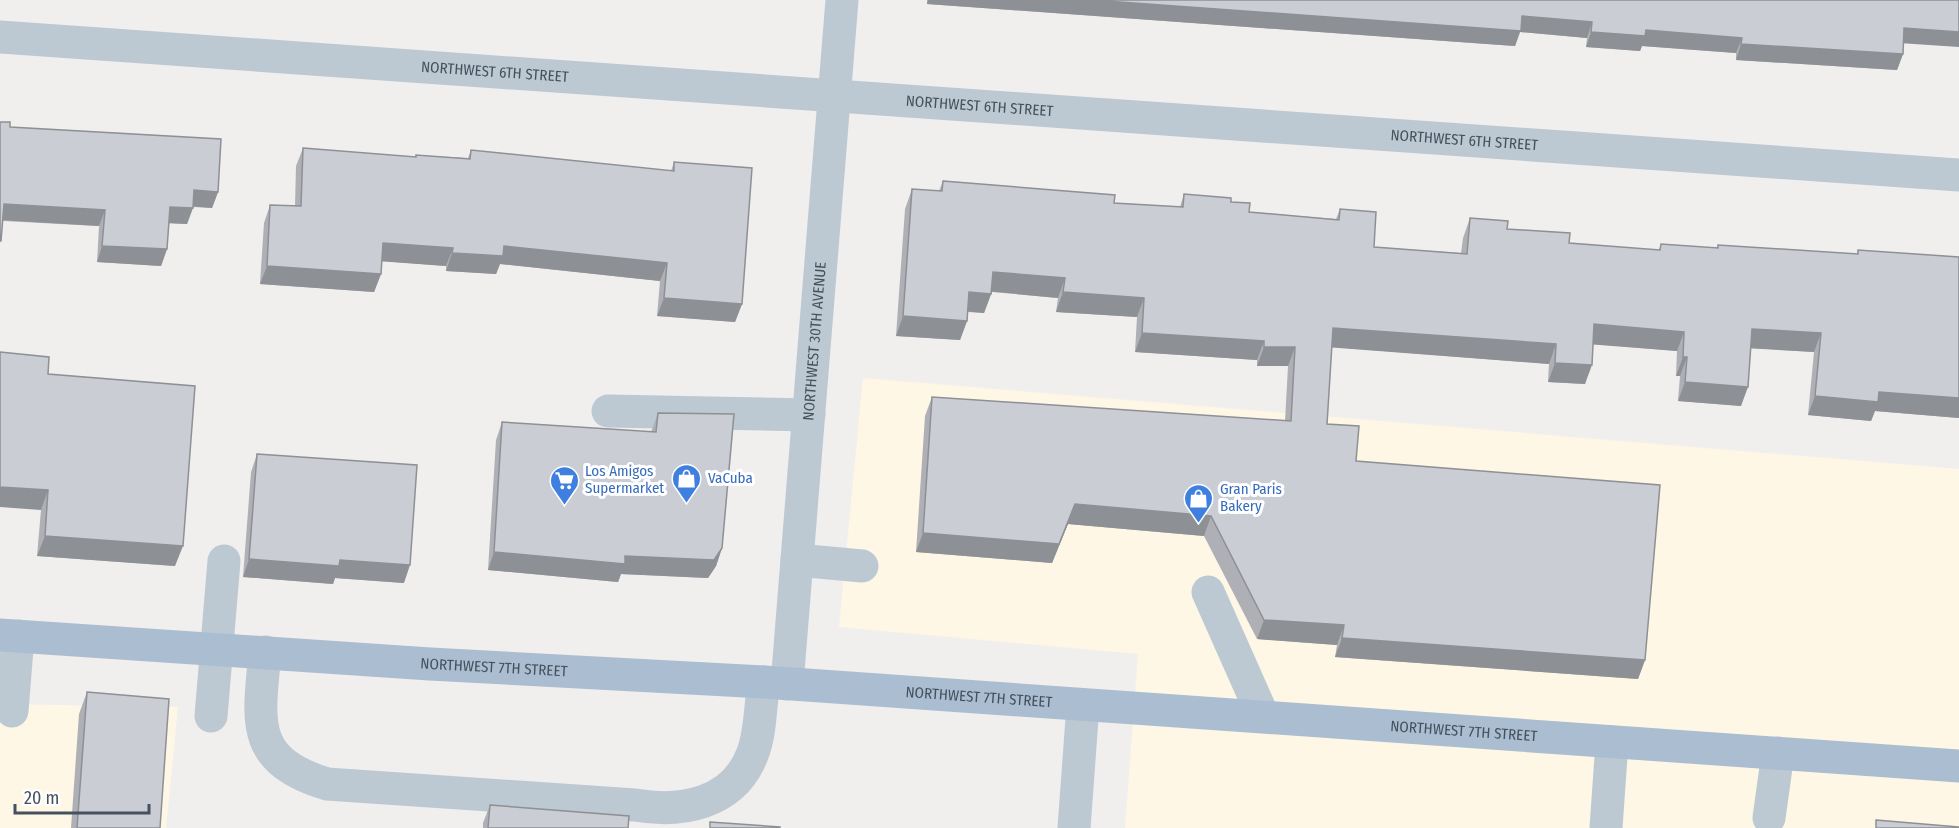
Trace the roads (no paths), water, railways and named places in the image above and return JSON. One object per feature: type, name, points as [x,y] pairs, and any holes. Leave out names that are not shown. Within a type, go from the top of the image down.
[{"type":"main road","name":"NORTHWEST 7TH STREET","points":[[9,635],[441,664],[775,683],[1959,766]]},
{"type":"street","name":"NORTHWEST 30TH AVENUE","points":[[265,652],[259,720],[267,742],[283,765],[303,777],[327,784],[635,806],[662,810],[688,807],[712,799],[731,787],[745,770],[753,753],[775,683],[797,560],[842,0]]},
{"type":"street","name":"NORTHWEST 6TH STREET","points":[[0,37],[1959,175]]},
{"type":"street","points":[[608,411],[809,415]]},
{"type":"street","points":[[797,560],[862,566]]},
{"type":"street","points":[[211,716],[224,561]]},
{"type":"street","points":[[1208,592],[1263,716]]},
{"type":"street","points":[[9,635],[12,711]]},
{"type":"street","points":[[1074,828],[1083,705]]},
{"type":"street","points":[[1606,828],[1612,742]]},
{"type":"street","points":[[1769,819],[1778,753]]},
{"type":"place","name":"VaCuba","points":[[687,504]]},
{"type":"place","name":"Los Amigos Supermarket","points":[[564,506]]},
{"type":"place","name":"Gran Paris Bakery","points":[[1199,524]]}]
